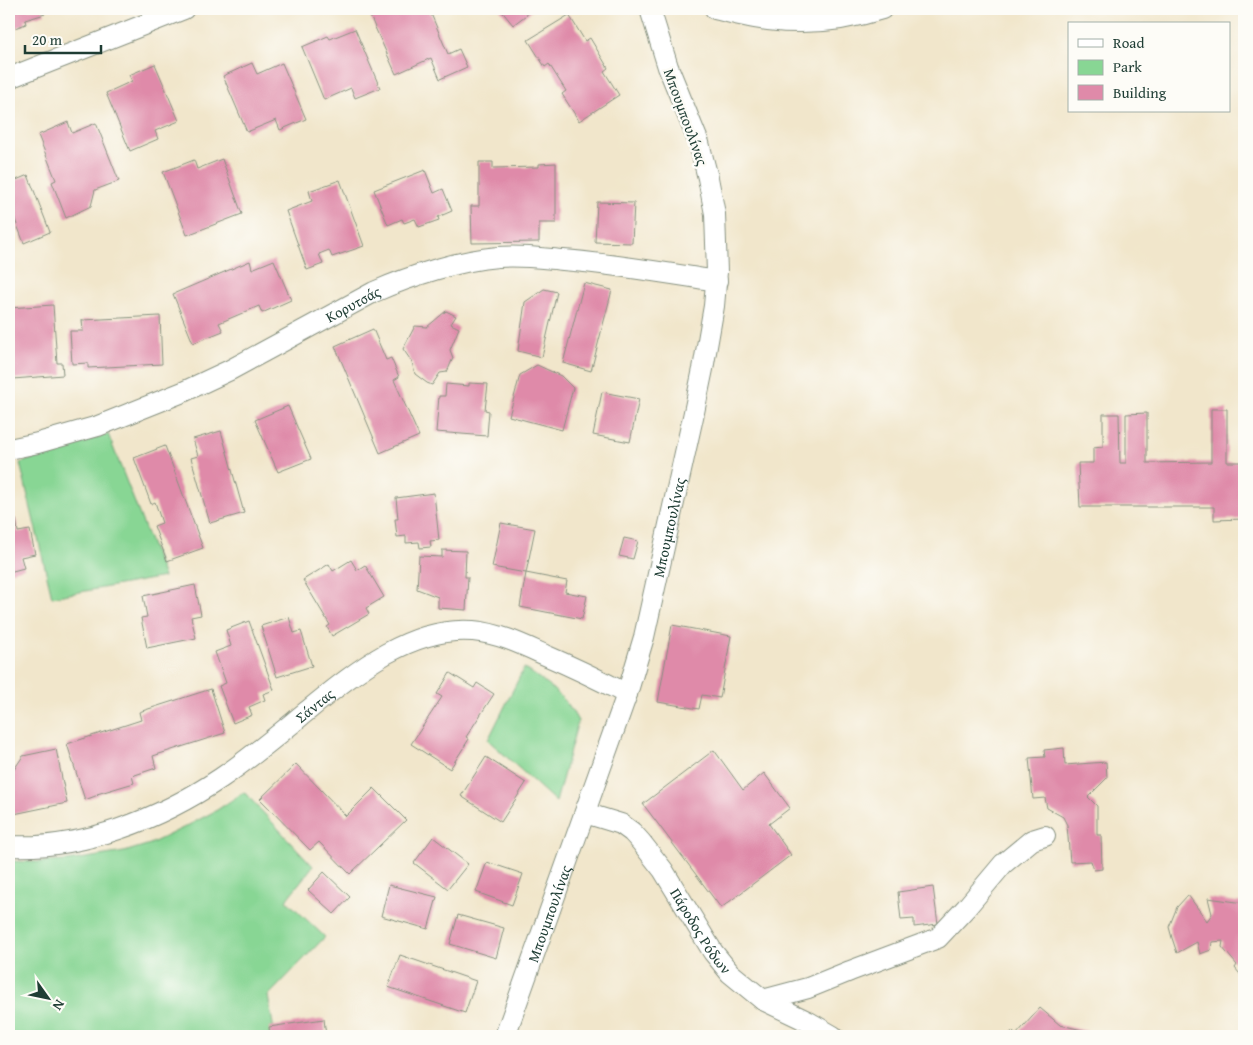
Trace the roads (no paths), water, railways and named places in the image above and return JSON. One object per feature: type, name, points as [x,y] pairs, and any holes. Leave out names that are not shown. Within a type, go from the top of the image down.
[{"type":"street","points":[[9,78],[184,9]]},
{"type":"street","name":"Μπουμπουλίνας","points":[[505,1036],[627,694],[644,637],[691,426],[714,306],[717,281],[717,244],[715,214],[708,178],[698,143],[668,68],[650,9]]},
{"type":"street","points":[[715,9],[766,20],[806,23],[837,20],[882,9]]},
{"type":"street","name":"Κορυτσάς","points":[[9,449],[98,426],[175,395],[230,370],[374,292],[411,278],[465,262],[499,257],[544,258],[589,262],[717,281]]},
{"type":"street","name":"Σάντας","points":[[9,846],[41,846],[86,839],[128,825],[164,810],[220,779],[365,667],[396,649],[436,634],[460,631],[492,634],[532,649],[627,694]]},
{"type":"street","name":"Πάροδος Ρόδων","points":[[585,813],[621,824],[632,832],[663,870],[713,952],[726,969],[746,987],[763,1000],[833,1036]]},
{"type":"street","points":[[763,1000],[808,988],[938,938],[1003,864],[1032,840],[1045,836]]}]
